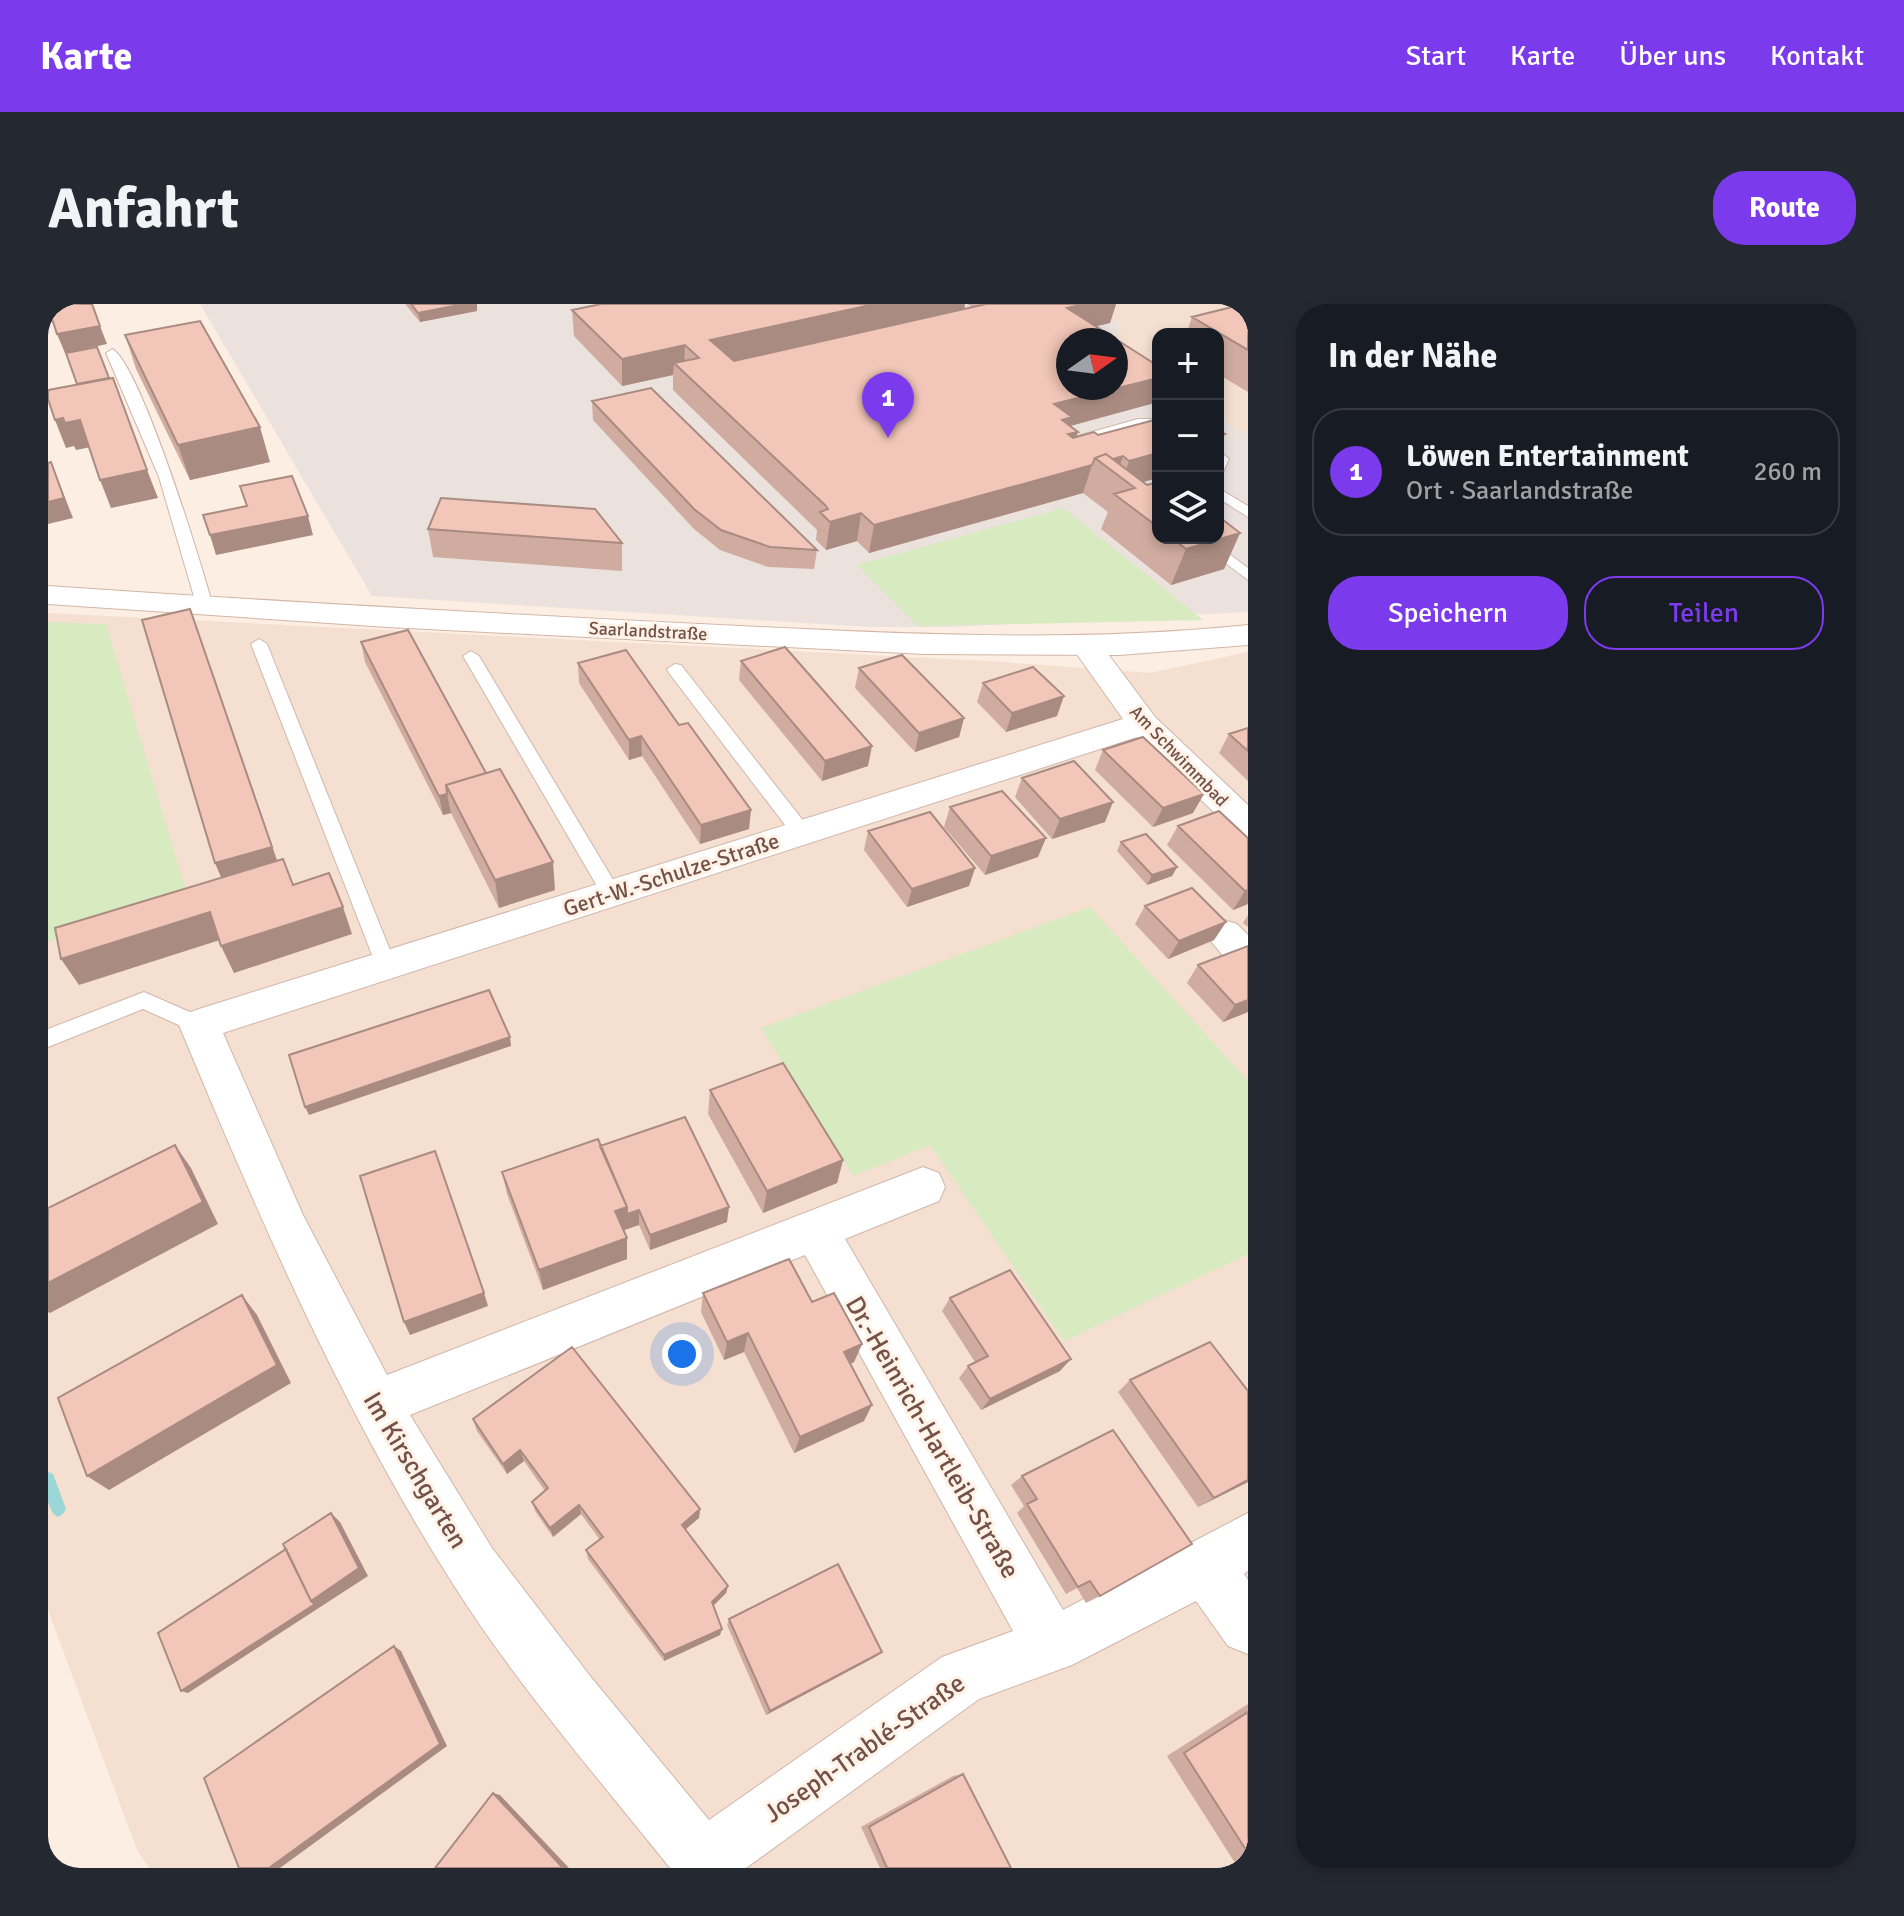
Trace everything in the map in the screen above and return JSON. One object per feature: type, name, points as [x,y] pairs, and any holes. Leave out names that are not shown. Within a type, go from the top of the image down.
[{"type":"main road","name":"Saarlandstraße","points":[[48,595],[205,607],[907,643],[1086,646],[1248,635]]},
{"type":"street","name":"Am Schwimmbad","points":[[1086,646],[1143,724],[1248,825]]},
{"type":"street","name":"Gert-W.-Schulze-Straße","points":[[199,1025],[1143,724]]},
{"type":"street","name":"Im Kirschgarten","points":[[199,1025],[285,1226],[375,1404],[473,1567],[570,1696],[706,1864]]},
{"type":"street","points":[[375,1404],[923,1187]]},
{"type":"street","name":"Dr.-Heinrich-Hartleib-Straße","points":[[815,1229],[1052,1645]]},
{"type":"street","name":"Joseph-Trablé-Straße","points":[[706,1864],[962,1677],[1052,1645],[1226,1554],[1248,1626]]},
{"type":"lane","points":[[112,353],[141,413],[199,575],[205,607]]},
{"type":"lane","points":[[1074,439],[1138,423],[1152,423]]},
{"type":"lane","points":[[1224,496],[1248,513]]},
{"type":"lane","points":[[1207,544],[1248,575]]},
{"type":"lane","points":[[259,644],[386,965]]},
{"type":"lane","points":[[471,656],[611,893]]},
{"type":"lane","name":"Saarlandstraße","points":[[675,669],[802,833]]},
{"type":"lane","points":[[48,1038],[144,1000],[199,1025]]},
{"type":"shaded area","points":[[200,304],[1090,304],[1120,323],[1119,328],[1056,328],[1056,400],[1128,400],[1128,385],[1152,379],[1152,544],[1224,544],[1224,421],[1248,436],[1248,612],[948,627],[869,627],[372,596]]},
{"type":"shaded area","points":[[1090,304],[1248,304],[1248,436],[1224,421],[1224,328],[1152,328],[1152,373],[1128,358],[1128,328],[1119,328],[1120,323]]},
{"type":"shaded area","points":[[48,613],[988,661],[1150,673],[1248,652],[1248,1868],[149,1868],[137,1850],[48,1610]]},
{"type":"green space","points":[[1063,508],[1203,620],[918,626],[857,565]]},
{"type":"green space","points":[[48,622],[106,624],[189,901],[48,942]]},
{"type":"green space","points":[[1090,907],[1248,1081],[1248,1254],[1064,1341],[930,1145],[853,1176],[761,1028]]},
{"type":"building","points":[[92,304],[100,326],[57,334],[48,306]]},
{"type":"building","points":[[411,304],[464,304],[418,313]]},
{"type":"building","points":[[601,304],[875,304],[710,340],[734,361],[986,304],[1085,304],[1067,308],[1098,328],[1056,328],[1056,400],[1070,400],[1054,404],[1072,417],[1062,420],[1078,432],[1068,434],[1073,438],[1094,432],[1098,435],[1152,421],[1152,455],[1129,461],[1123,456],[1113,459],[1106,454],[1095,458],[1092,465],[874,525],[861,513],[830,522],[820,512],[828,509],[825,505],[674,363],[699,358],[685,345],[622,359],[572,310]]},
{"type":"building","points":[[1248,305],[1248,350],[1224,336],[1224,328],[1211,328],[1192,317]]},
{"type":"building","points":[[200,321],[260,427],[178,445],[125,335]]},
{"type":"building","points":[[97,347],[109,378],[77,384],[66,353]]},
{"type":"building","points":[[1128,347],[1152,362],[1152,380],[1128,386]]},
{"type":"building","points":[[113,378],[147,470],[100,480],[80,420],[65,423],[63,418],[55,420],[48,390]]},
{"type":"building","points":[[651,388],[817,550],[770,547],[721,530],[694,509],[592,401]]},
{"type":"building","points":[[1106,454],[1147,485],[1152,484],[1152,522],[1114,494],[1135,488],[1095,458]]},
{"type":"building","points":[[51,462],[64,498],[48,502],[48,463]]},
{"type":"building","points":[[292,476],[308,516],[210,535],[203,515],[247,506],[240,486]]},
{"type":"building","points":[[441,498],[595,509],[622,543],[428,529]]},
{"type":"building","points":[[1224,521],[1240,533],[1224,538]]},
{"type":"building","points":[[1180,544],[1203,544],[1186,549]]},
{"type":"building","points":[[190,609],[272,847],[215,863],[142,620]]},
{"type":"building","points":[[408,630],[486,773],[446,785],[447,794],[439,796],[361,642]]},
{"type":"building","points":[[785,647],[872,746],[825,761],[741,661]]},
{"type":"building","points":[[626,650],[679,725],[688,723],[751,810],[701,825],[641,736],[629,740],[578,663]]},
{"type":"building","points":[[902,655],[964,718],[919,733],[859,668]]},
{"type":"building","points":[[1033,667],[1064,696],[1012,713],[983,683]]},
{"type":"building","points":[[1248,728],[1248,751],[1229,734]]},
{"type":"building","points":[[1143,737],[1204,794],[1163,808],[1103,750]]},
{"type":"building","points":[[1074,761],[1113,802],[1060,819],[1022,778]]},
{"type":"building","points":[[500,769],[553,862],[495,880],[446,785]]},
{"type":"building","points":[[1002,791],[1046,838],[991,856],[950,807]]},
{"type":"building","points":[[1219,811],[1248,838],[1248,890],[1245,891],[1178,826]]},
{"type":"building","points":[[930,812],[975,868],[912,889],[868,831]]},
{"type":"building","points":[[1146,834],[1177,867],[1152,875],[1121,842]]},
{"type":"building","points":[[283,859],[293,885],[329,873],[343,907],[221,946],[210,912],[61,959],[55,928]]},
{"type":"building","points":[[1192,888],[1226,922],[1179,941],[1145,906]]},
{"type":"building","points":[[1248,946],[1248,1000],[1235,1005],[1198,965]]},
{"type":"building","points":[[489,990],[510,1037],[305,1107],[289,1055]]},
{"type":"building","points":[[783,1063],[843,1160],[767,1191],[710,1090]]},
{"type":"building","points":[[685,1117],[729,1207],[650,1235],[639,1210],[627,1214],[627,1207],[600,1146]]},
{"type":"building","points":[[598,1139],[627,1207],[615,1211],[627,1238],[539,1270],[502,1172]]},
{"type":"building","points":[[175,1145],[203,1202],[48,1283],[48,1208]]},
{"type":"building","points":[[435,1151],[484,1293],[404,1322],[360,1176]]},
{"type":"building","points":[[789,1259],[812,1302],[834,1293],[862,1344],[844,1352],[872,1405],[800,1437],[748,1333],[727,1342],[703,1293]]},
{"type":"building","points":[[1010,1270],[1071,1359],[990,1399],[968,1366],[988,1356],[950,1298]]},
{"type":"building","points":[[242,1295],[277,1365],[87,1476],[58,1398]]},
{"type":"building","points":[[1210,1342],[1248,1391],[1248,1480],[1214,1498],[1130,1380]]},
{"type":"building","points":[[572,1347],[700,1509],[682,1525],[728,1586],[712,1602],[722,1629],[664,1655],[586,1550],[603,1537],[579,1505],[550,1528],[532,1502],[548,1488],[520,1450],[503,1464],[473,1419]]},
{"type":"building","points":[[1113,1430],[1192,1544],[1100,1596],[1090,1581],[1078,1587],[1027,1504],[1037,1499],[1022,1476]]},
{"type":"building","points":[[331,1513],[359,1568],[311,1601],[283,1544]]},
{"type":"building","points":[[286,1549],[315,1604],[181,1691],[158,1633]]},
{"type":"building","points":[[838,1564],[882,1652],[770,1711],[729,1619]]},
{"type":"building","points":[[394,1646],[440,1744],[269,1868],[239,1868],[204,1778]]},
{"type":"building","points":[[1248,1712],[1248,1853],[1184,1753]]},
{"type":"building","points":[[963,1774],[1011,1868],[887,1868],[869,1827]]},
{"type":"building","points":[[493,1793],[563,1868],[435,1868]]},
{"type":"waterway","points":[[48,1479],[58,1509]]},
{"type":"place","name":"Löwen Entertainment","points":[[888,438]]}]
